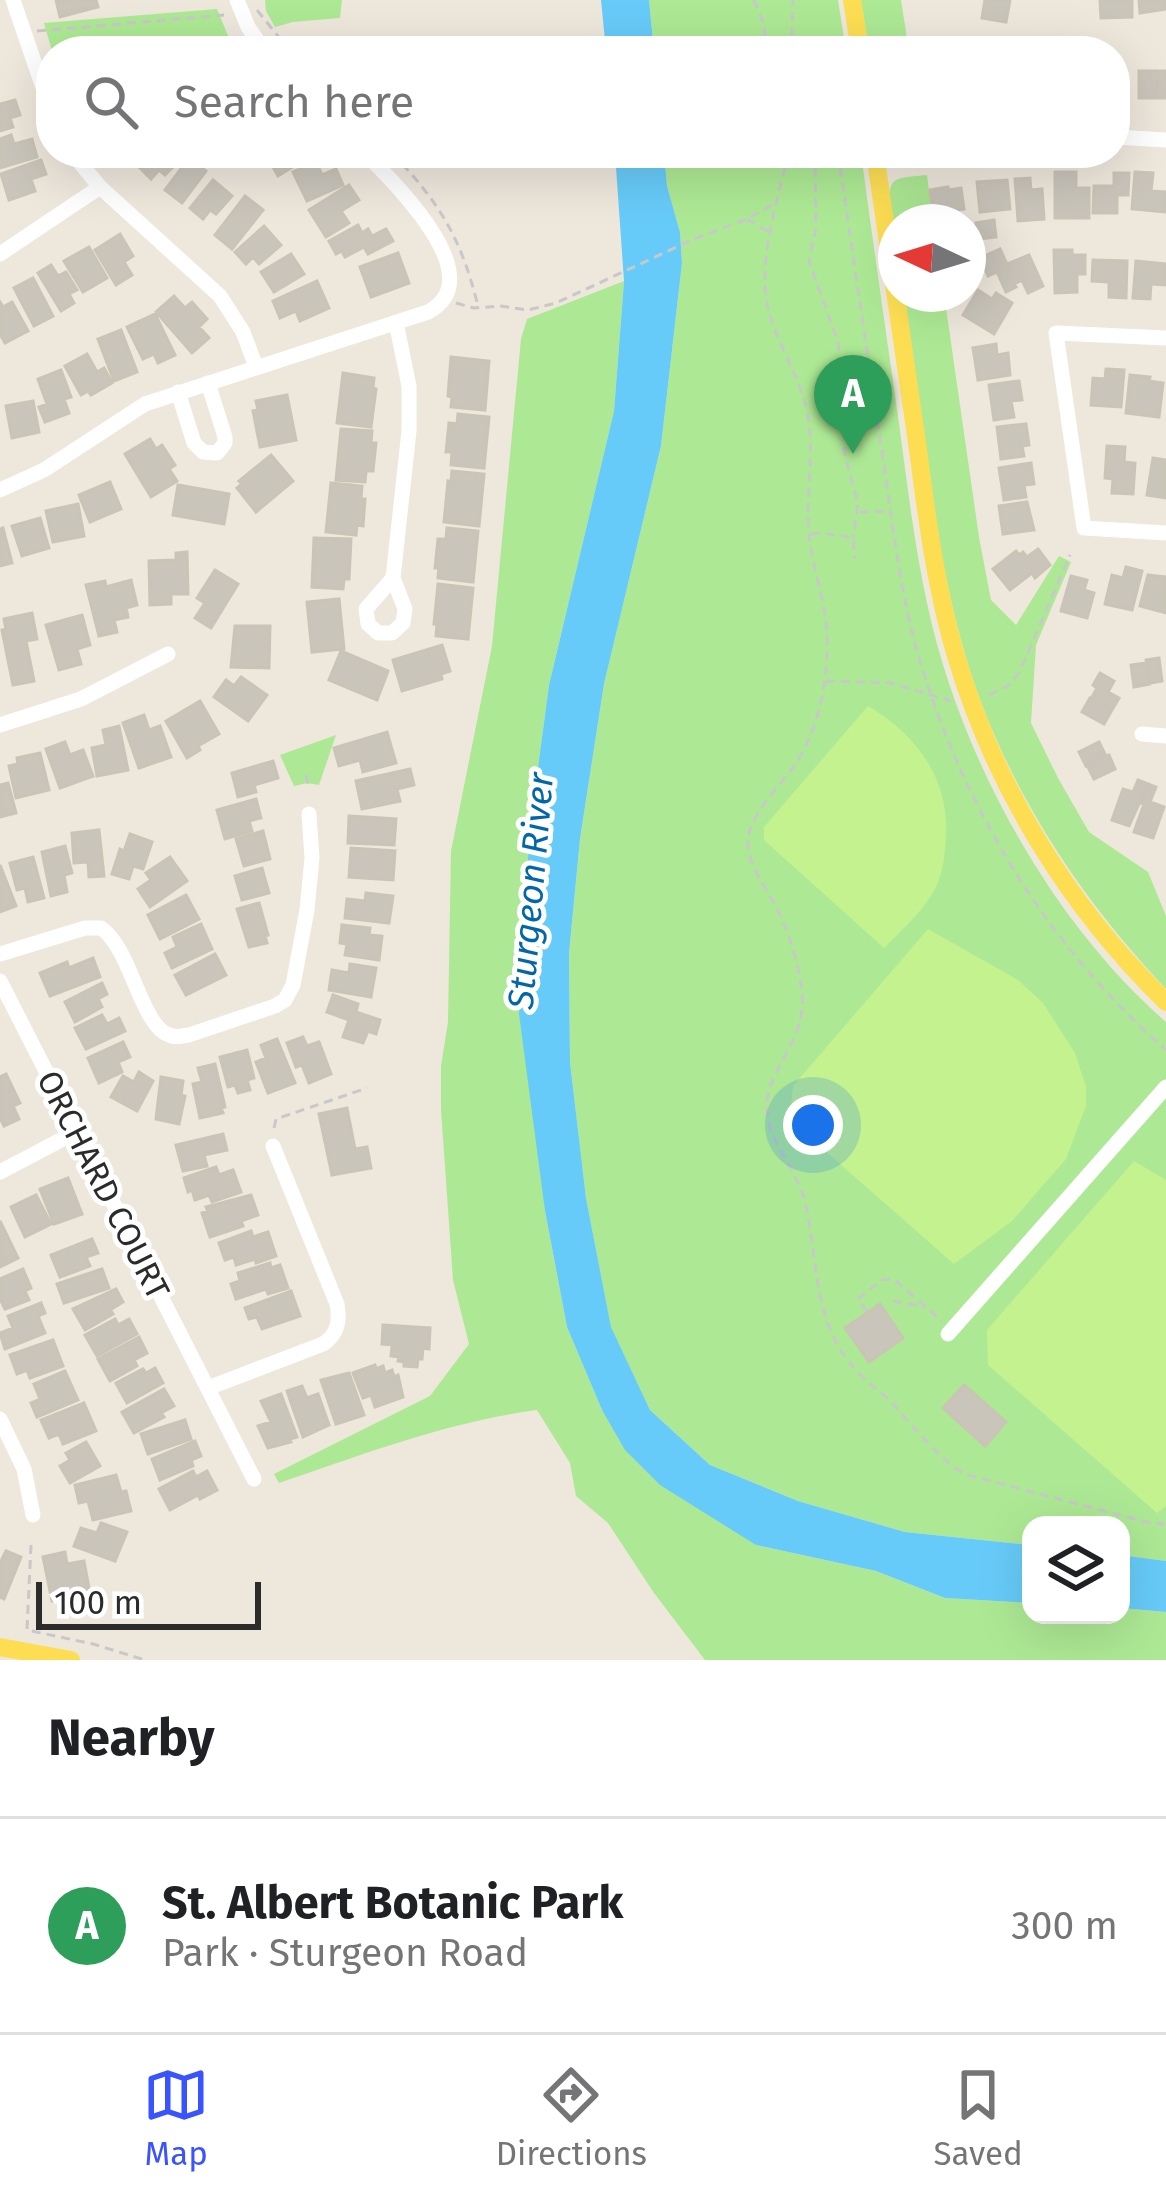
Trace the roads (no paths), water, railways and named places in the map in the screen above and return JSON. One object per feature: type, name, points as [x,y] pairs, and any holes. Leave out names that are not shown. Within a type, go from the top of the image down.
[{"type":"main road","points":[[852,0],[858,36]]},
{"type":"main road","points":[[877,168],[930,537],[942,605],[970,700],[1002,776],[1050,861],[1088,915],[1166,1002]]},
{"type":"main road","points":[[0,1647],[71,1660]]},
{"type":"street","points":[[13,0],[36,67]]},
{"type":"street","points":[[234,6],[254,36]]},
{"type":"street","points":[[1130,138],[1166,140]]},
{"type":"street","points":[[84,168],[220,296],[243,332],[256,368]]},
{"type":"street","points":[[0,490],[44,470],[145,404],[428,313],[440,305],[450,287],[450,273],[434,236],[416,207],[379,168]]},
{"type":"street","points":[[0,254],[100,187]]},
{"type":"street","points":[[392,578],[410,408],[396,322]]},
{"type":"street","points":[[1166,338],[1056,334],[1084,528],[1166,533]]},
{"type":"street","points":[[178,392],[194,443],[202,452],[217,452],[225,437],[208,383]]},
{"type":"street","points":[[0,725],[82,699],[168,654]]},
{"type":"street","points":[[1142,734],[1166,736]]},
{"type":"street","points":[[0,955],[85,928],[101,928],[115,941],[157,1027],[176,1036],[280,1004],[293,986],[307,910],[312,858],[309,814]]},
{"type":"street","name":"ORCHARD COURT","points":[[0,981],[254,1479]]},
{"type":"street","points":[[950,1332],[1166,1087]]},
{"type":"street","points":[[0,1172],[76,1132]]},
{"type":"street","points":[[208,1388],[323,1344],[337,1328],[337,1304],[273,1146]]},
{"type":"street","points":[[0,1419],[24,1469],[33,1515]]},
{"type":"water","points":[[601,0],[649,0],[653,36],[605,36]]},
{"type":"water","name":"Sturgeon River","points":[[616,168],[665,168],[682,263],[661,446],[604,684],[580,839],[569,954],[570,1062],[586,1198],[611,1327],[650,1410],[710,1465],[798,1501],[905,1532],[1022,1544],[1022,1602],[945,1598],[876,1571],[756,1545],[660,1485],[625,1450],[602,1410],[567,1327],[545,1211],[519,1014],[530,827],[549,685],[614,411],[624,281]]},
{"type":"water","points":[[1130,1556],[1166,1561],[1166,1612],[1130,1609]]},
{"type":"place","name":"St. Albert Botanic Park","points":[[853,454]]}]
